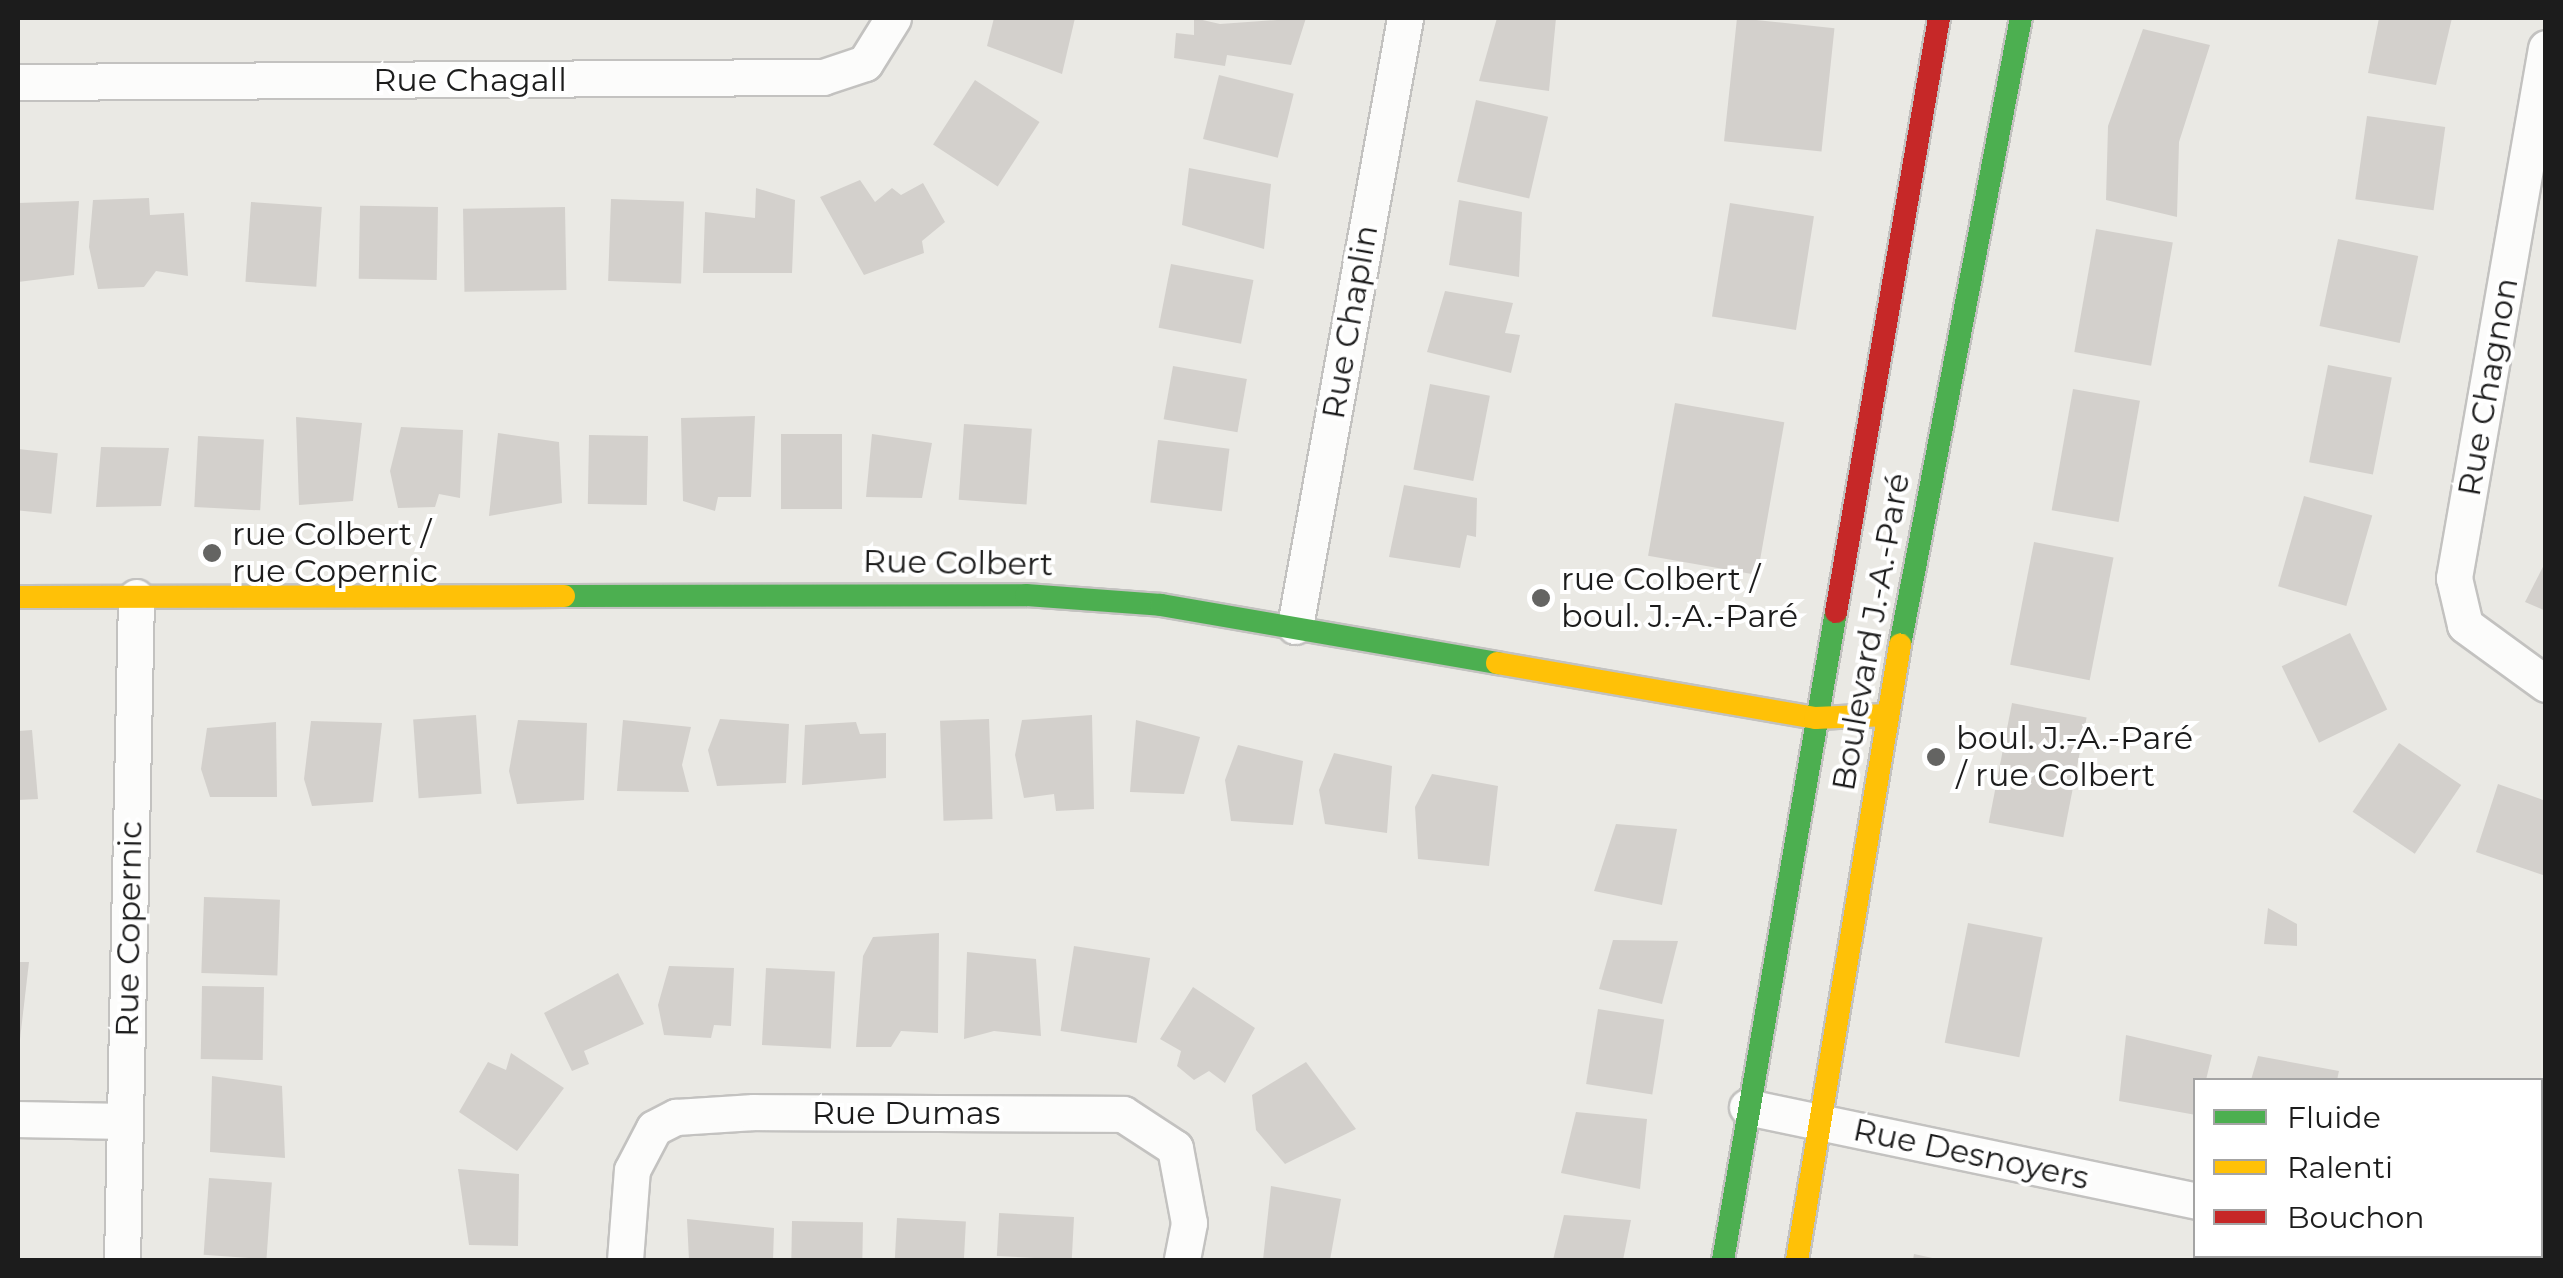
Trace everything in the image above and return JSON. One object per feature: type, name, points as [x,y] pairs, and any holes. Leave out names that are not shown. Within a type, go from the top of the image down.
[{"type":"street","name":"Rue Chagall","points":[[18,82],[823,77],[865,62],[893,18]]},
{"type":"street","name":"Rue Chaplin","points":[[1295,626],[1405,18]]},
{"type":"street","name":"Boulevard J.-A.-Paré","points":[[1723,1260],[1938,18]]},
{"type":"street","name":"Boulevard J.-A.-Paré","points":[[1797,1260],[1824,1124],[1887,714],[2020,18]]},
{"type":"street","name":"Rue Chagnon","points":[[2546,48],[2538,147],[2454,578],[2465,625],[2546,684]]},
{"type":"street","name":"Rue Colbert","points":[[18,596],[1008,594],[1295,626],[1815,718],[1887,714]]},
{"type":"street","name":"Rue Copernic","points":[[122,1260],[136,597]]},
{"type":"street","name":"Rue Desnoyers","points":[[1747,1107],[2193,1201]]},
{"type":"street","name":"Rue Dumas","points":[[625,1260],[632,1170],[654,1128],[692,1115],[793,1112],[1124,1114],[1175,1148],[1188,1223],[1182,1260]]},
{"type":"street","points":[[18,1119],[124,1121]]},
{"type":"building","points":[[994,18],[1075,18],[1062,74],[987,46]]},
{"type":"building","points":[[1194,18],[1220,24],[1306,18],[1291,65],[1227,55],[1225,66],[1174,58],[1176,33],[1194,35]]},
{"type":"building","points":[[1497,18],[1556,18],[1549,91],[1479,81]]},
{"type":"building","points":[[1737,18],[1834,28],[1822,152],[1724,141]]},
{"type":"building","points":[[2379,18],[2452,18],[2436,85],[2368,73]]},
{"type":"building","points":[[2143,29],[2210,45],[2179,142],[2177,217],[2106,200],[2108,126]]},
{"type":"building","points":[[1219,75],[1294,94],[1278,158],[1203,139]]},
{"type":"building","points":[[975,80],[1040,122],[998,187],[933,145]]},
{"type":"building","points":[[1476,100],[1548,117],[1529,198],[1457,182]]},
{"type":"building","points":[[2367,116],[2445,127],[2434,210],[2355,199]]},
{"type":"building","points":[[1189,168],[1271,184],[1264,249],[1182,225]]},
{"type":"building","points":[[860,180],[875,202],[892,188],[901,195],[923,183],[945,222],[922,241],[924,253],[864,275],[820,197]]},
{"type":"building","points":[[756,188],[795,200],[792,273],[703,273],[705,212],[755,218]]},
{"type":"building","points":[[149,198],[150,215],[184,213],[188,276],[156,271],[144,287],[98,289],[89,247],[93,200]]},
{"type":"building","points":[[611,199],[684,202],[681,283],[608,281]]},
{"type":"building","points":[[1459,200],[1522,212],[1519,277],[1449,265]]},
{"type":"building","points":[[79,201],[74,275],[18,282],[18,203]]},
{"type":"building","points":[[251,202],[322,207],[316,287],[245,282]]},
{"type":"building","points":[[1730,203],[1814,216],[1796,330],[1712,317]]},
{"type":"building","points":[[360,206],[438,207],[437,280],[359,279]]},
{"type":"building","points":[[565,207],[566,290],[464,292],[463,209]]},
{"type":"building","points":[[2096,229],[2173,243],[2151,366],[2074,352]]},
{"type":"building","points":[[2338,239],[2418,256],[2400,343],[2319,326]]},
{"type":"building","points":[[1171,264],[1253,280],[1241,344],[1159,328]]},
{"type":"building","points":[[1445,291],[1513,303],[1505,333],[1520,335],[1511,373],[1427,352]]},
{"type":"building","points":[[2328,365],[2392,377],[2373,475],[2309,462]]},
{"type":"building","points":[[1173,366],[1247,379],[1237,432],[1164,419]]},
{"type":"building","points":[[1430,384],[1490,396],[1473,481],[1413,469]]},
{"type":"building","points":[[2073,389],[2140,401],[2119,522],[2052,510]]},
{"type":"building","points":[[1675,403],[1784,422],[1757,575],[1648,556]]},
{"type":"building","points":[[755,416],[751,497],[718,497],[715,511],[683,501],[681,418]]},
{"type":"building","points":[[296,417],[362,423],[353,501],[299,505]]},
{"type":"building","points":[[964,424],[1032,429],[1027,505],[959,500]]},
{"type":"building","points":[[401,427],[463,430],[460,498],[439,494],[435,507],[398,508],[390,471]]},
{"type":"building","points":[[498,433],[559,442],[562,503],[489,516]]},
{"type":"building","points":[[781,434],[842,434],[842,509],[781,509]]},
{"type":"building","points":[[872,434],[932,443],[922,498],[866,497]]},
{"type":"building","points":[[589,435],[648,436],[647,505],[588,504]]},
{"type":"building","points":[[198,436],[264,439],[260,510],[194,507]]},
{"type":"building","points":[[1158,440],[1229,449],[1222,511],[1150,503]]},
{"type":"building","points":[[101,447],[169,448],[161,506],[96,507]]},
{"type":"building","points":[[18,449],[58,453],[51,514],[18,510]]},
{"type":"building","points":[[1404,485],[1477,498],[1476,537],[1467,535],[1460,568],[1389,557]]},
{"type":"building","points":[[2304,496],[2372,516],[2346,606],[2278,586]]},
{"type":"building","points":[[2034,542],[2114,557],[2090,680],[2010,665]]},
{"type":"building","points":[[2546,561],[2546,611],[2525,602]]},
{"type":"building","points":[[2350,633],[2387,709],[2319,743],[2282,666]]},
{"type":"building","points":[[2012,703],[2087,718],[2063,837],[1989,823]]},
{"type":"building","points":[[476,715],[482,794],[419,798],[413,719]]},
{"type":"building","points":[[1092,715],[1094,809],[1056,811],[1054,794],[1024,798],[1015,755],[1022,720]]},
{"type":"building","points":[[720,719],[789,724],[786,783],[717,786],[708,750]]},
{"type":"building","points":[[989,719],[992,819],[944,821],[940,721]]},
{"type":"building","points":[[518,720],[587,723],[584,800],[517,804],[509,771]]},
{"type":"building","points":[[623,720],[691,727],[682,765],[689,792],[617,791]]},
{"type":"building","points":[[1136,720],[1200,737],[1184,794],[1130,792]]},
{"type":"building","points":[[311,721],[382,723],[373,802],[312,806],[304,779]]},
{"type":"building","points":[[276,722],[277,797],[210,797],[201,769],[207,728]]},
{"type":"building","points":[[856,722],[860,734],[886,733],[886,778],[802,785],[805,725]]},
{"type":"building","points":[[32,730],[38,799],[18,800],[18,731]]},
{"type":"building","points":[[2399,743],[2461,785],[2415,854],[2353,812]]},
{"type":"building","points":[[1238,745],[1303,761],[1293,825],[1231,821],[1225,780]]},
{"type":"building","points":[[1334,753],[1392,766],[1387,833],[1325,824],[1319,790]]},
{"type":"building","points":[[1432,774],[1498,786],[1489,866],[1418,859],[1415,807]]},
{"type":"building","points":[[2498,784],[2546,801],[2543,875],[2476,852]]},
{"type":"building","points":[[1616,824],[1677,829],[1662,905],[1594,891]]},
{"type":"building","points":[[204,897],[280,900],[277,976],[201,973]]},
{"type":"building","points":[[2268,908],[2297,924],[2297,946],[2264,944]]},
{"type":"building","points":[[1968,923],[2043,938],[2019,1057],[1945,1043]]},
{"type":"building","points":[[939,933],[938,1033],[901,1031],[891,1047],[856,1047],[863,956],[873,937]]},
{"type":"building","points":[[1613,940],[1678,941],[1662,1004],[1599,989]]},
{"type":"building","points":[[1074,946],[1150,958],[1137,1043],[1061,1031]]},
{"type":"building","points":[[967,952],[1036,959],[1041,1036],[994,1031],[964,1039]]},
{"type":"building","points":[[18,962],[29,962],[20,1039],[18,1039]]},
{"type":"building","points":[[669,966],[734,968],[731,1026],[714,1025],[711,1038],[664,1035],[658,1005]]},
{"type":"building","points":[[766,968],[835,972],[831,1049],[762,1045]]},
{"type":"building","points":[[618,973],[644,1024],[584,1051],[589,1064],[572,1071],[544,1013]]},
{"type":"building","points":[[202,986],[264,987],[263,1060],[201,1059]]},
{"type":"building","points":[[1193,987],[1255,1028],[1225,1083],[1209,1071],[1194,1080],[1177,1066],[1181,1051],[1160,1039]]},
{"type":"building","points":[[1598,1009],[1664,1019],[1652,1095],[1586,1084]]},
{"type":"building","points":[[2126,1035],[2212,1055],[2206,1078],[2193,1078],[2193,1114],[2119,1101]]},
{"type":"building","points":[[511,1053],[564,1088],[517,1151],[459,1112],[488,1062],[506,1070]]},
{"type":"building","points":[[2258,1056],[2339,1071],[2337,1078],[2252,1078]]},
{"type":"building","points":[[1306,1062],[1356,1129],[1285,1164],[1256,1130],[1252,1095]]},
{"type":"building","points":[[212,1076],[282,1086],[285,1158],[210,1152]]},
{"type":"building","points":[[1576,1112],[1647,1119],[1640,1189],[1561,1173]]},
{"type":"building","points":[[458,1169],[519,1174],[518,1246],[469,1245]]},
{"type":"building","points":[[209,1178],[272,1182],[266,1259],[204,1255]]},
{"type":"building","points":[[1271,1186],[1341,1199],[1330,1260],[1263,1260]]},
{"type":"building","points":[[999,1213],[1074,1217],[1072,1260],[997,1256]]},
{"type":"building","points":[[1564,1215],[1631,1220],[1623,1260],[1553,1260]]},
{"type":"building","points":[[897,1218],[966,1222],[964,1260],[895,1260]]},
{"type":"building","points":[[687,1219],[774,1228],[773,1260],[689,1260]]},
{"type":"building","points":[[792,1221],[863,1222],[862,1260],[791,1260]]},
{"type":"building","points":[[1914,1254],[1937,1259],[1913,1260]]},
{"type":"traffic: fast","points":[[1900,645],[2021,18]]},
{"type":"traffic: fast","points":[[564,596],[1026,595],[1161,605],[1497,663]]},
{"type":"traffic: fast","points":[[1723,1260],[1836,612]]},
{"type":"traffic: slow","points":[[18,597],[564,596]]},
{"type":"traffic: slow","points":[[1797,1260],[1900,645]]},
{"type":"traffic: slow","points":[[1497,663],[1815,718],[1887,715]]},
{"type":"traffic: jam","points":[[1836,612],[1939,18]]},
{"type":"place","name":"rue Colbert / rue Copernic","points":[[212,553]]},
{"type":"place","name":"rue Colbert / boul. J.-A.-Paré","points":[[1541,598]]},
{"type":"place","name":"boul. J.-A.-Paré / rue Colbert","points":[[1936,757]]}]
